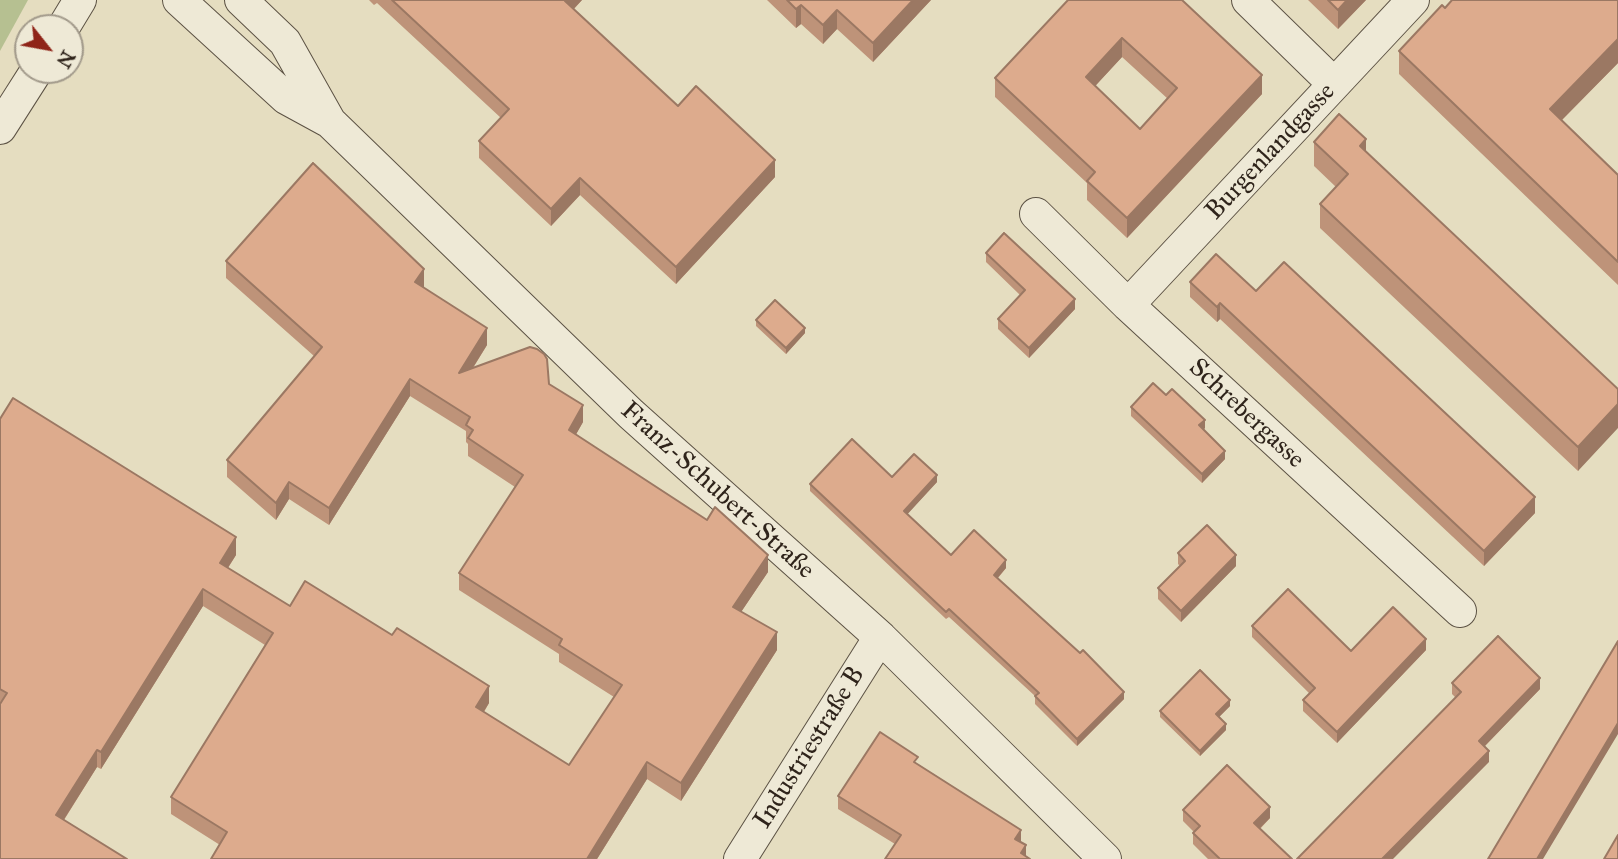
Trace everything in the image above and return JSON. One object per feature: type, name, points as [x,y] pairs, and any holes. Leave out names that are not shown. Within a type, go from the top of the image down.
[{"type":"street","name":"Franz-Schubert-Straße","points":[[179,0],[285,98],[330,122],[631,414],[880,637],[1105,859]]},
{"type":"street","name":"Franz-Schubert-Straße","points":[[241,0],[285,42],[330,122]]},
{"type":"street","points":[[1248,0],[1334,84]]},
{"type":"street","name":"Burgenlandgasse","points":[[1128,305],[1413,0]]},
{"type":"street","points":[[0,128],[28,84]]},
{"type":"street","name":"Schrebergasse","points":[[1036,214],[1128,305],[1460,611]]},
{"type":"street","name":"Industriestraße B","points":[[740,859],[880,637]]},
{"type":"green space","points":[[0,0],[28,0],[20,14],[14,14],[14,26],[0,51]]},
{"type":"building","points":[[392,0],[566,0],[678,106],[696,86],[775,160],[676,267],[580,178],[551,209],[479,141],[509,109]]},
{"type":"building","points":[[787,0],[913,0],[873,43],[837,10],[823,25],[801,5],[796,9]]},
{"type":"building","points":[[1068,0],[1182,0],[1262,75],[1127,218],[1087,181],[1095,172],[995,78]],"holes":[[[1122,38],[1177,88],[1140,129],[1086,77]]]},
{"type":"building","points":[[1328,0],[1347,0],[1338,10]]},
{"type":"building","points":[[1452,0],[1618,0],[1618,39],[1550,109],[1618,175],[1618,262],[1399,51],[1442,5],[1445,8]]},
{"type":"building","points":[[1339,114],[1366,139],[1360,146],[1618,389],[1618,404],[1578,447],[1320,204],[1348,174],[1314,142]]},
{"type":"building","points":[[313,163],[424,269],[415,282],[487,328],[459,373],[530,347],[537,349],[547,359],[549,384],[583,405],[569,430],[707,520],[715,507],[768,555],[733,607],[777,632],[681,783],[647,762],[587,859],[211,859],[227,832],[171,797],[273,633],[203,589],[101,752],[97,750],[56,815],[127,859],[0,859],[0,704],[7,693],[0,689],[0,419],[13,398],[236,537],[220,563],[290,606],[305,581],[392,635],[397,628],[489,686],[476,707],[569,765],[622,685],[559,645],[562,639],[459,573],[523,475],[468,438],[473,430],[466,425],[470,417],[410,379],[329,508],[289,482],[276,503],[227,460],[322,347],[226,261]]},
{"type":"building","points":[[1004,233],[1075,299],[1029,348],[998,319],[1025,290],[986,253]]},
{"type":"building","points":[[1216,254],[1256,291],[1284,262],[1535,497],[1484,551],[1220,303],[1217,307],[1190,282]]},
{"type":"building","points":[[775,300],[805,328],[786,348],[756,320]]},
{"type":"building","points":[[1153,383],[1166,395],[1172,389],[1205,420],[1199,425],[1225,451],[1202,474],[1131,407]]},
{"type":"building","points":[[852,439],[892,477],[914,454],[937,475],[904,511],[951,555],[974,530],[1006,560],[994,575],[1080,653],[1083,650],[1124,692],[1077,739],[1035,696],[1039,693],[949,609],[946,612],[810,484]]},
{"type":"building","points":[[1207,525],[1236,555],[1181,611],[1158,588],[1185,561],[1178,553]]},
{"type":"building","points":[[1288,589],[1351,651],[1393,607],[1426,639],[1337,732],[1303,700],[1315,688],[1252,626]]},
{"type":"building","points":[[1498,636],[1540,678],[1479,741],[1489,751],[1382,859],[1297,859],[1461,692],[1452,683]]},
{"type":"building","points":[[1618,641],[1618,723],[1537,859],[1488,859]]},
{"type":"building","points":[[1200,670],[1230,700],[1216,714],[1226,724],[1200,751],[1160,711]]},
{"type":"building","points":[[880,732],[918,757],[914,762],[1021,830],[1015,839],[1026,845],[1021,853],[1030,859],[885,859],[901,835],[838,796]]},
{"type":"building","points":[[1227,765],[1270,807],[1254,823],[1292,859],[1220,859],[1193,833],[1200,826],[1183,810]]},
{"type":"building","points":[[1618,835],[1618,859],[1604,859]]}]
